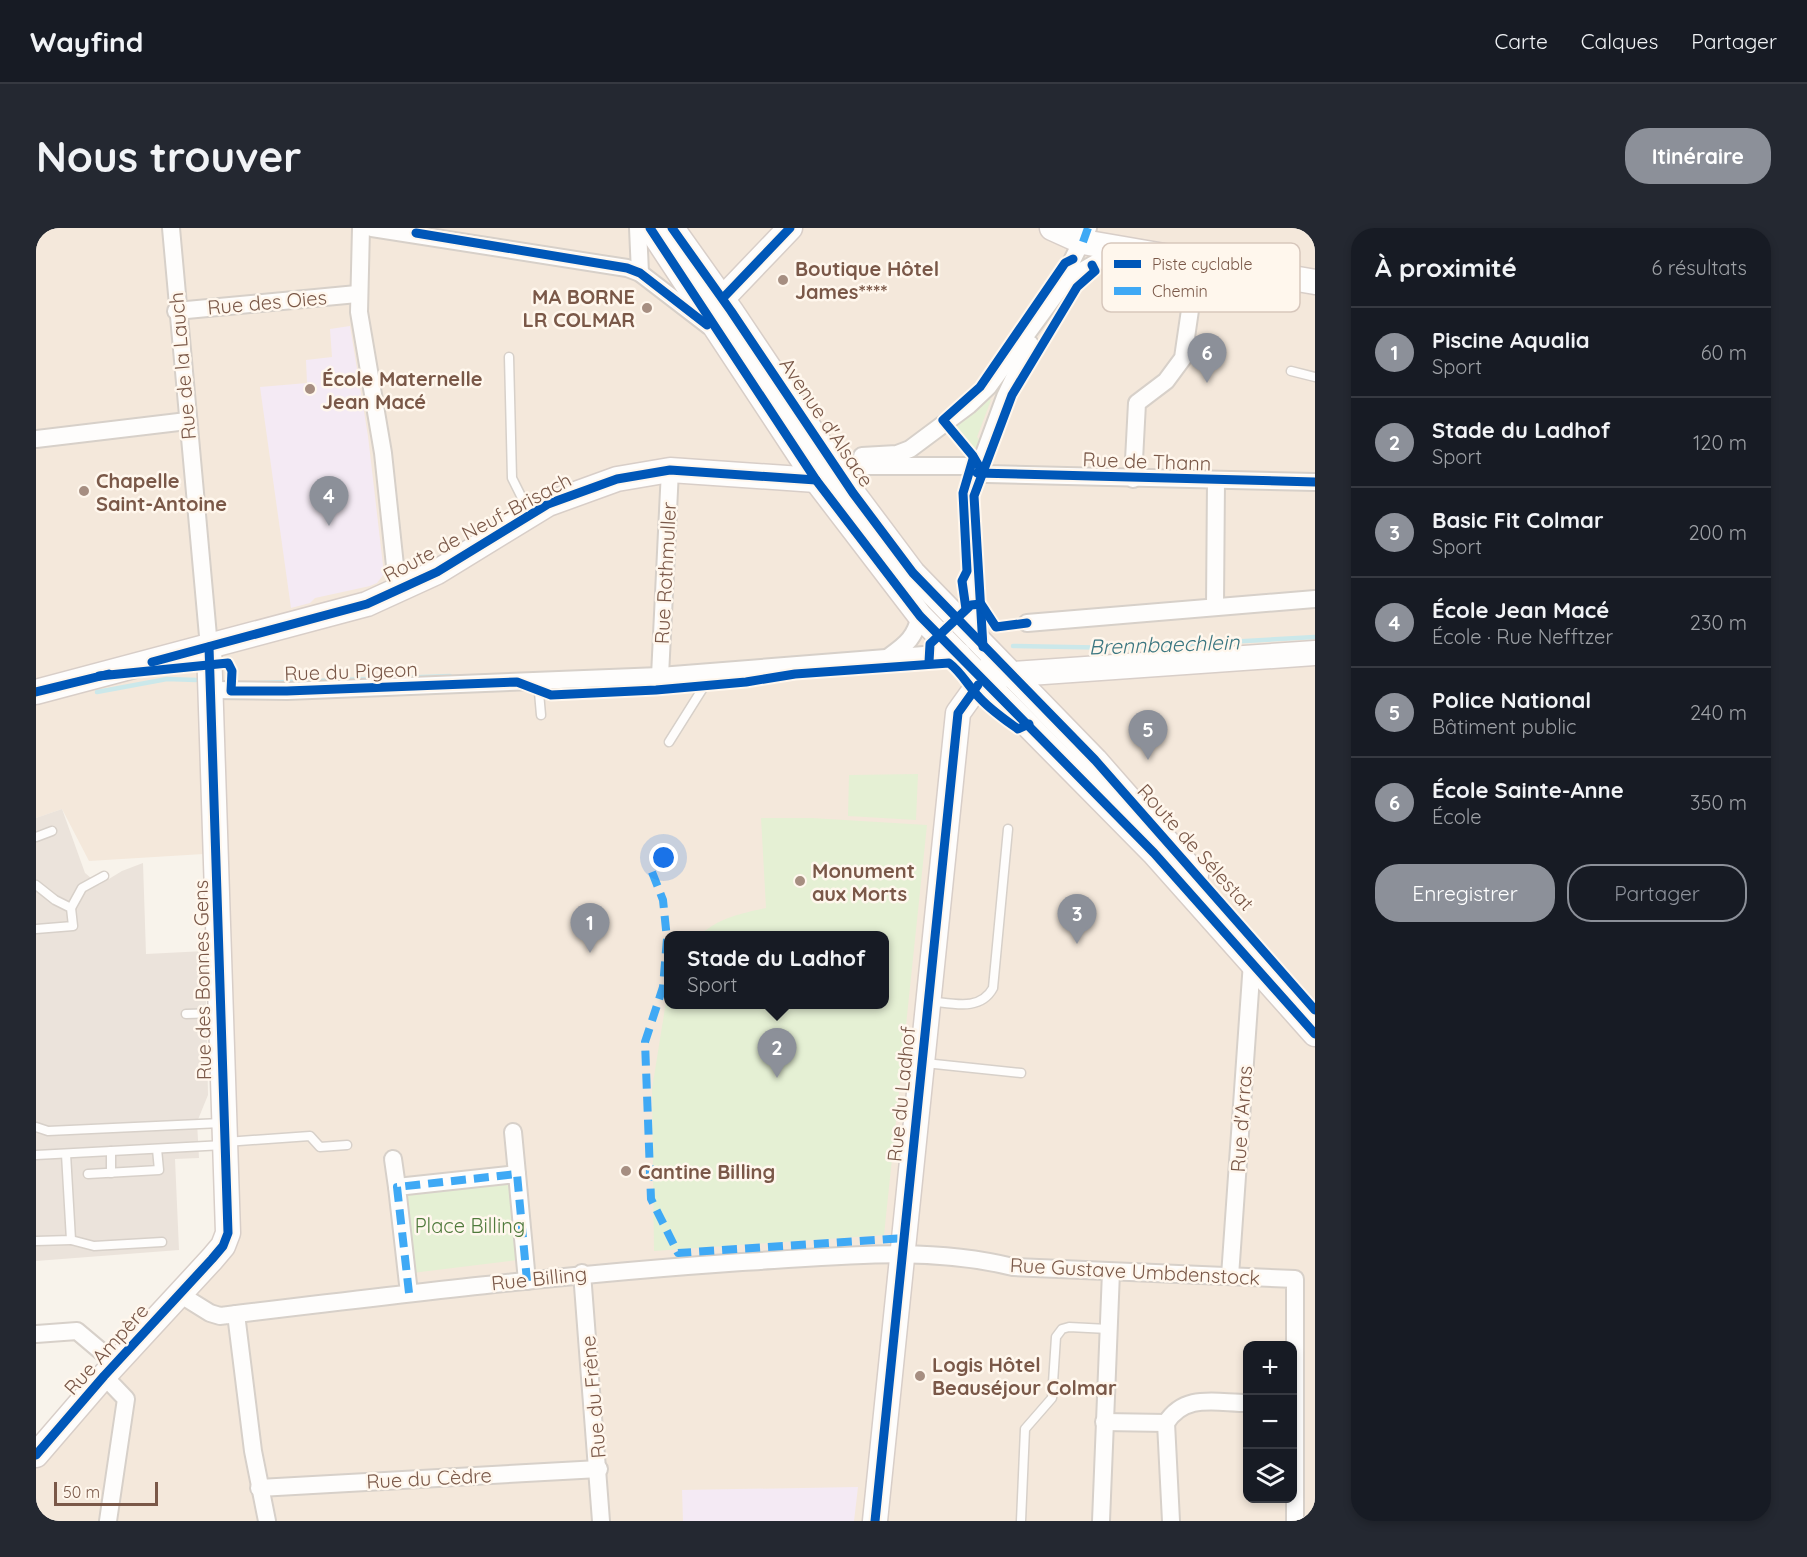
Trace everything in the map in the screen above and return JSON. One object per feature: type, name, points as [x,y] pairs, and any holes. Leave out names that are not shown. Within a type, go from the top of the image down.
[{"type":"main road","name":"Avenue d'Alsace","points":[[650,228],[920,616],[957,653],[985,650]]},
{"type":"main road","name":"Avenue d'Alsace","points":[[672,228],[711,315],[819,472],[985,650]]},
{"type":"main road","points":[[711,315],[790,228]]},
{"type":"main road","points":[[1052,228],[1086,235],[1108,243]]},
{"type":"main road","points":[[1300,279],[1315,282]]},
{"type":"main road","name":"Route de Neuf-Brisach","points":[[36,692],[367,604],[401,590],[487,543],[548,504],[588,487],[649,472],[670,470],[819,472]]},
{"type":"main road","points":[[939,635],[985,650],[1315,652]]},
{"type":"main road","name":"Rue des Bonnes Gens","points":[[181,1295],[223,1246],[228,1233],[209,647]]},
{"type":"main road","name":"Route de Sélestat","points":[[985,650],[1116,812],[1257,956],[1315,1010]]},
{"type":"main road","name":"Rue du Ladhof","points":[[875,1521],[958,713],[985,650]]},
{"type":"main road","name":"Route de Sélestat","points":[[1257,956],[1315,1034]]},
{"type":"main road","name":"Rue Ampère","points":[[36,1455],[109,1369],[181,1295]]},
{"type":"street","name":"Rue de la Lauch","points":[[171,228],[176,310],[209,647]]},
{"type":"street","points":[[361,228],[357,294],[383,453],[396,575],[401,590]]},
{"type":"street","points":[[372,228],[389,228],[640,273],[638,228]]},
{"type":"street","name":"Route de Neuf-Brisach","points":[[819,472],[903,453],[940,428],[988,387],[1072,276],[1069,267],[1086,235]]},
{"type":"street","points":[[1072,276],[1102,260]]},
{"type":"street","name":"Avenue d'Alsace","points":[[640,273],[711,315]]},
{"type":"street","name":"Rue des Oies","points":[[176,310],[357,294]]},
{"type":"street","name":"Route de Neuf-Brisach","points":[[819,472],[851,466],[966,466],[977,473],[1005,397],[1046,311]]},
{"type":"street","points":[[1133,479],[1137,403],[1166,381],[1183,358],[1193,312]]},
{"type":"street","points":[[36,439],[187,421]]},
{"type":"street","name":"Rue Rothmuller","points":[[660,676],[670,470]]},
{"type":"street","points":[[977,473],[969,495],[985,650]]},
{"type":"street","name":"Rue de Thann","points":[[977,473],[1133,479],[1315,482]]},
{"type":"street","points":[[1215,606],[1216,481]]},
{"type":"street","points":[[1027,623],[1315,599]]},
{"type":"street","points":[[888,657],[909,643],[916,633],[920,616]]},
{"type":"street","name":"Rue du Pigeon","points":[[212,690],[287,692],[660,676],[957,653]]},
{"type":"street","name":"Rue d'Arras","points":[[1230,1276],[1257,956]]},
{"type":"street","points":[[513,1132],[526,1281]]},
{"type":"street","points":[[393,1159],[409,1293]]},
{"type":"street","points":[[397,1187],[517,1174]]},
{"type":"street","name":"Rue Gustave Umbdenstock","points":[[903,1254],[983,1260],[1012,1267],[1295,1279],[1294,1395]]},
{"type":"street","name":"Rue Billing","points":[[181,1295],[210,1313],[220,1316],[582,1273],[903,1254]]},
{"type":"street","points":[[1101,1521],[1111,1272]]},
{"type":"street","name":"Rue du Frêne","points":[[582,1273],[599,1469],[601,1521]]},
{"type":"street","points":[[236,1314],[259,1488],[267,1521]]},
{"type":"street","points":[[36,1334],[77,1331],[109,1369],[126,1399],[108,1521]]},
{"type":"street","points":[[1171,1521],[1167,1423],[1175,1409],[1188,1402],[1243,1403]]},
{"type":"street","points":[[1104,1422],[1167,1423]]},
{"type":"street","points":[[1294,1449],[1295,1521]]},
{"type":"street","name":"Rue du Cèdre","points":[[259,1488],[599,1469]]},
{"type":"lane","points":[[1086,235],[1137,243]]},
{"type":"lane","points":[[509,357],[512,478],[531,515]]},
{"type":"lane","points":[[1291,371],[1315,377]]},
{"type":"lane","points":[[669,742],[713,672]]},
{"type":"lane","points":[[538,681],[541,715]]},
{"type":"lane","points":[[929,1001],[972,1004],[988,996],[993,988],[1008,829]]},
{"type":"lane","points":[[36,837],[52,831]]},
{"type":"lane","points":[[36,929],[73,926],[71,908],[82,888],[104,876]]},
{"type":"lane","points":[[36,885],[55,900],[71,908]]},
{"type":"lane","points":[[186,1014],[221,1013]]},
{"type":"lane","points":[[922,1063],[1021,1073]]},
{"type":"lane","points":[[36,1127],[48,1131],[310,1136],[320,1147],[347,1145]]},
{"type":"lane","points":[[36,1155],[157,1149],[225,1136]]},
{"type":"lane","points":[[88,1174],[159,1170],[157,1149]]},
{"type":"lane","points":[[111,1151],[111,1173]]},
{"type":"lane","points":[[66,1154],[71,1240]]},
{"type":"lane","points":[[36,1241],[71,1240],[94,1246],[162,1242]]},
{"type":"lane","points":[[1021,1521],[1025,1429],[1052,1398],[1056,1337],[1062,1329],[1069,1327],[1108,1329]]},
{"type":"shaded area","points":[[36,228],[1315,228],[1315,1521],[36,1521],[36,1447],[207,1283],[234,1248],[220,853],[89,861],[62,809],[36,818]]},
{"type":"shaded area","points":[[350,326],[368,436],[384,574],[377,583],[370,586],[315,598],[310,603],[291,608],[260,387],[307,383],[306,360],[332,357],[330,329]]},
{"type":"shaded area","points":[[62,809],[85,873],[99,885],[122,871],[143,863],[146,954],[205,951],[208,1095],[197,1122],[199,1158],[175,1159],[179,1250],[36,1261],[36,818]]},
{"type":"shaded area","points":[[858,1487],[854,1521],[683,1521],[682,1490]]},
{"type":"green space","points":[[987,397],[991,400],[977,437],[981,441],[974,451],[951,425]]},
{"type":"green space","points":[[918,774],[916,820],[848,816],[849,775]]},
{"type":"green space","points":[[761,818],[812,818],[927,825],[884,1235],[654,1251],[652,1089],[665,1009],[889,1009],[889,931],[705,931],[722,920],[766,908]]},
{"type":"green space","name":"Place Billing","points":[[511,1180],[518,1260],[412,1273],[405,1192]]},
{"type":"waterway","name":"Brennbaechlein","points":[[1013,646],[1122,648],[1315,637]]},
{"type":"waterway","name":"Brennbaechlein","points":[[259,683],[450,676]]},
{"type":"waterway","name":"Brennbaechlein","points":[[97,692],[167,679],[196,680]]},
{"type":"marked path","points":[[1083,242],[1088,228]]},
{"type":"marked path","points":[[652,872],[663,900],[666,931]]},
{"type":"marked path","points":[[664,975],[663,987],[645,1042],[651,1199],[678,1253],[905,1238]]},
{"type":"marked path","points":[[409,1293],[397,1187],[517,1174],[527,1281]]},
{"type":"cycle path","points":[[650,228],[816,480],[920,616],[1154,853],[1315,1034]]},
{"type":"cycle path","points":[[672,228],[731,311],[853,493],[913,573],[1095,760],[1315,1010]]},
{"type":"cycle path","points":[[723,298],[790,228]]},
{"type":"cycle path","points":[[416,233],[627,268],[640,273],[707,325]]},
{"type":"cycle path","points":[[983,473],[973,456],[943,420],[980,387],[1065,263],[1073,259]]},
{"type":"cycle path","points":[[983,647],[974,496],[1012,395],[1077,287],[1095,271],[1092,265]]},
{"type":"cycle path","points":[[966,609],[962,581],[967,571],[963,493],[973,459]]},
{"type":"cycle path","points":[[152,662],[367,604],[437,572],[548,504],[617,479],[670,470],[816,480]]},
{"type":"cycle path","points":[[977,473],[1315,482]]},
{"type":"cycle path","points":[[929,662],[930,644],[971,605],[981,604],[996,627],[1027,623]]},
{"type":"cycle path","points":[[36,1455],[104,1376],[212,1259],[223,1246],[228,1233],[209,647]]},
{"type":"cycle path","points":[[99,676],[228,663],[232,671],[231,691],[517,682],[551,695],[656,690],[746,682],[795,674],[949,663],[973,691],[1002,718],[1018,729],[1029,724]]},
{"type":"cycle path","points":[[36,692],[109,674]]},
{"type":"cycle path","points":[[875,1521],[958,713],[978,685]]},
{"type":"place","name":"Boutique Hôtel James****","points":[[783,280]]},
{"type":"place","name":"MA BORNE LR COLMAR","points":[[647,308]]},
{"type":"place","name":"École Sainte-Anne","points":[[1207,383]]},
{"type":"place","name":"École Maternelle Jean Macé","points":[[310,389]]},
{"type":"place","name":"Chapelle Saint-Antoine","points":[[84,491]]},
{"type":"place","name":"École Jean Macé","points":[[329,526]]},
{"type":"place","name":"Police National","points":[[1148,760]]},
{"type":"place","name":"Monument aux Morts","points":[[800,881]]},
{"type":"place","name":"Basic Fit Colmar","points":[[1077,944]]},
{"type":"place","name":"Piscine Aqualia","points":[[590,953]]},
{"type":"place","name":"Stade du Ladhof","points":[[777,1078]]},
{"type":"place","name":"Cantine Billing","points":[[626,1171]]},
{"type":"place","name":"Logis Hôtel Beauséjour Colmar","points":[[920,1376]]}]
